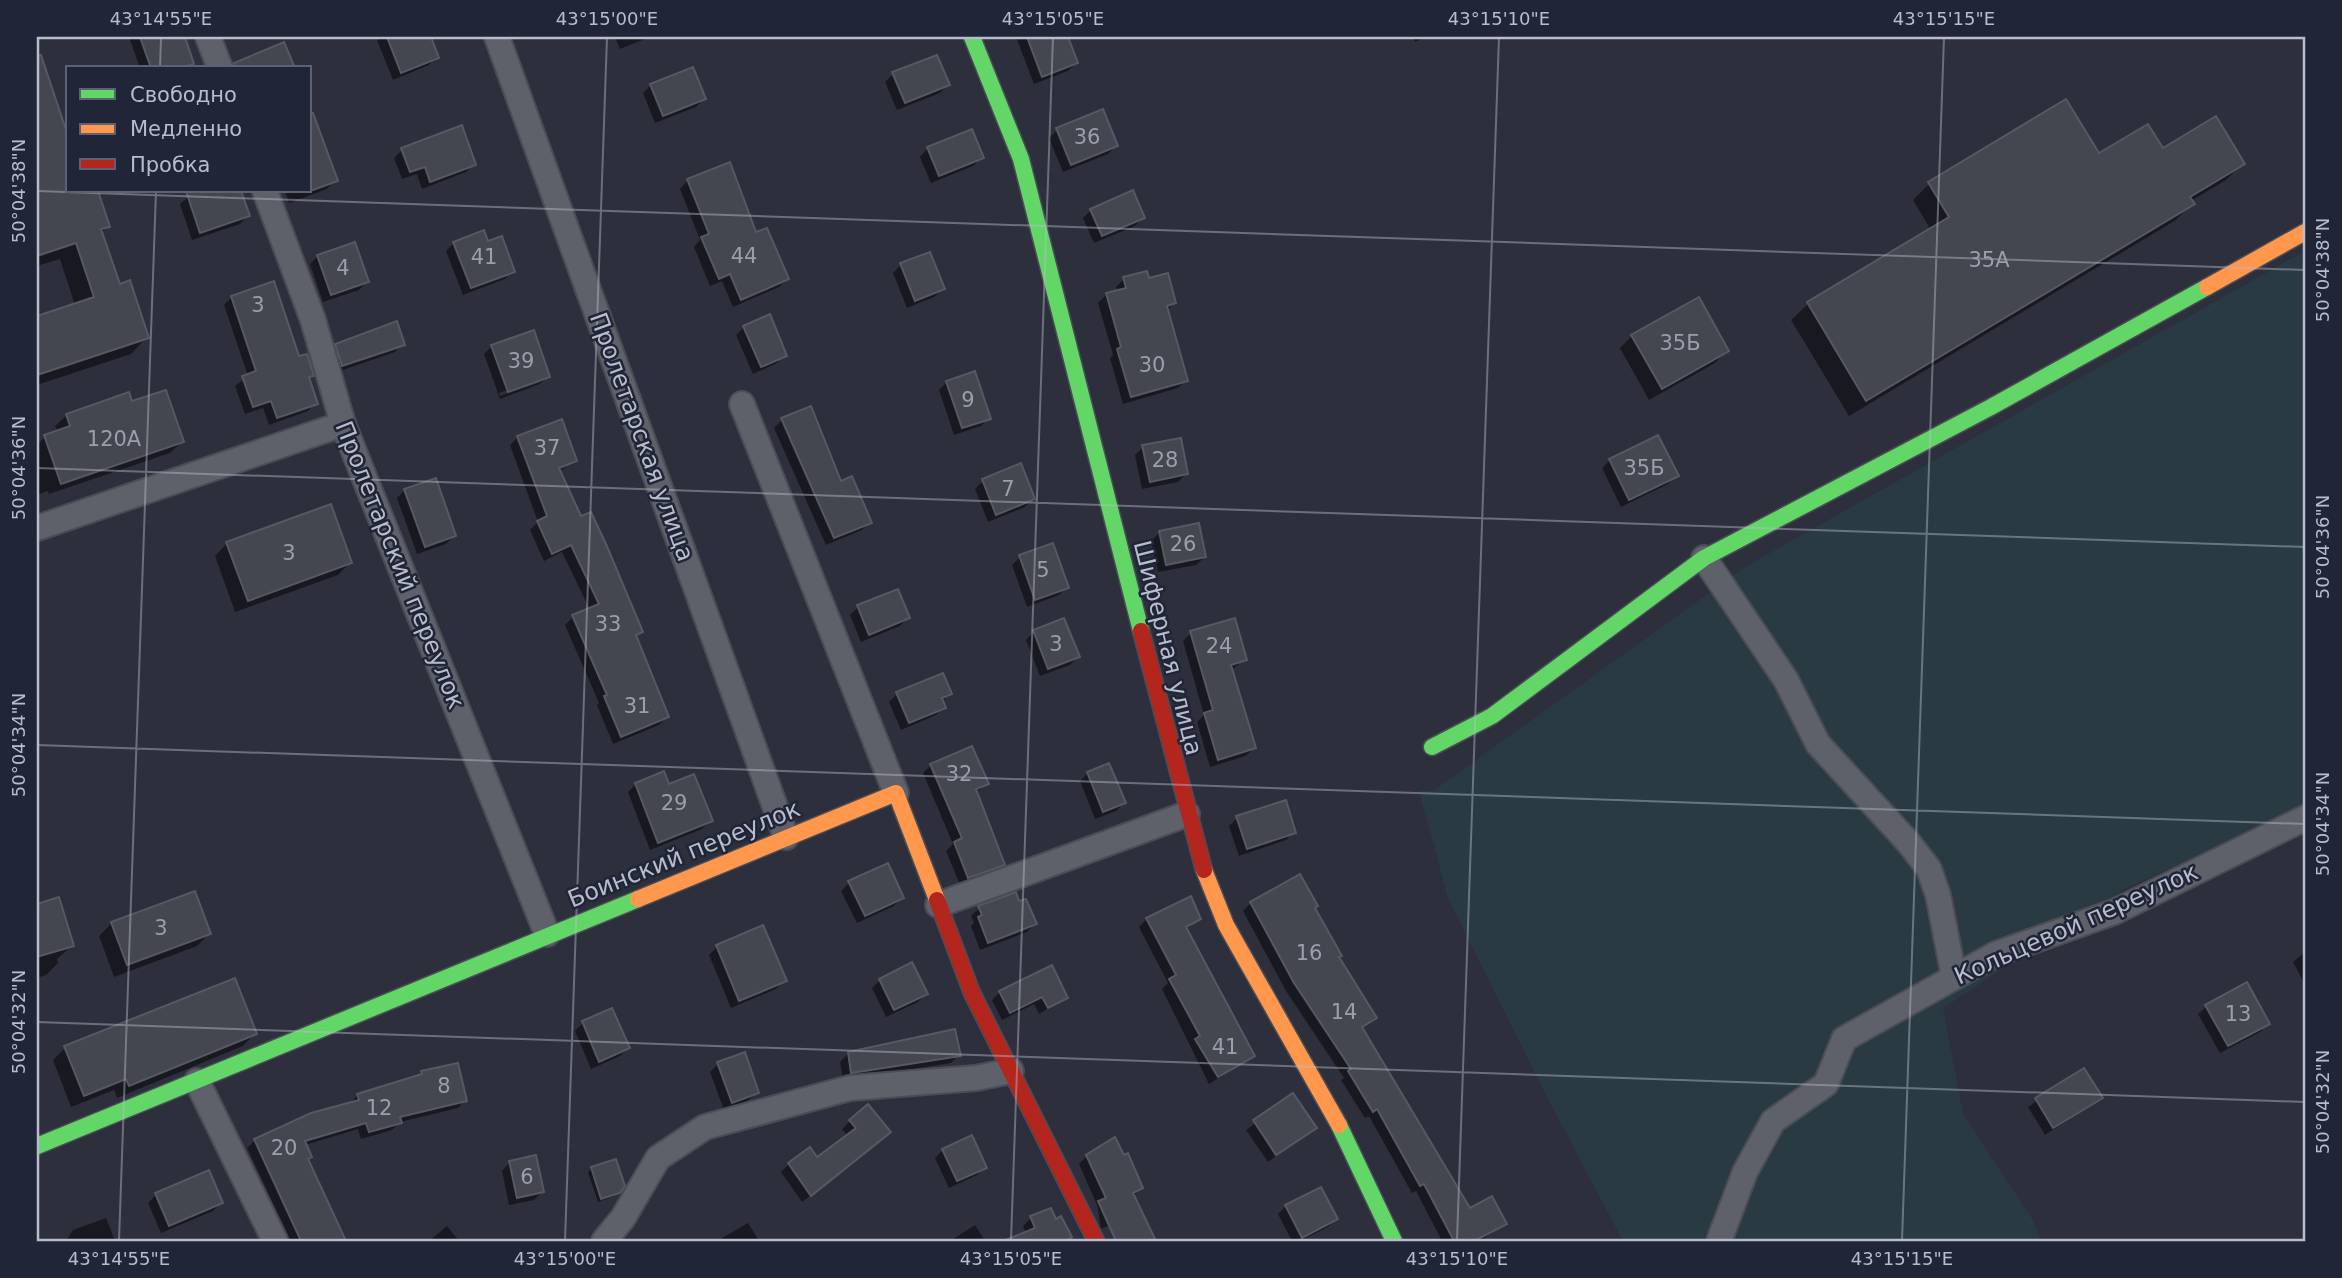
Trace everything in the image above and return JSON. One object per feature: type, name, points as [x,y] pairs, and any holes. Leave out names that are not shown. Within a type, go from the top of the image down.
[{"type":"street","points":[[208,37],[219,66]]},
{"type":"street","name":"Пролетарская улица","points":[[497,37],[786,837]]},
{"type":"street","name":"Шиферная улица","points":[[972,37],[1021,159],[1187,814],[1207,878],[1226,925],[1336,1119],[1394,1241]]},
{"type":"street","name":"Пролетарский переулок","points":[[265,192],[313,320],[342,424],[547,934]]},
{"type":"street","points":[[1432,747],[1492,716],[1704,558],[1991,407],[2305,232]]},
{"type":"street","points":[[742,404],[972,993],[1096,1241]]},
{"type":"street","points":[[37,528],[342,424]]},
{"type":"street","points":[[1704,558],[1786,680],[1818,744],[1908,842],[1929,869],[1938,895],[1954,977]]},
{"type":"street","name":"Боинский переулок","points":[[37,1146],[547,934],[896,793]]},
{"type":"street","points":[[938,905],[1187,814]]},
{"type":"street","name":"Кольцевой переулок","points":[[1718,1241],[1745,1172],[1773,1121],[1826,1084],[1844,1039],[1996,954],[2114,912],[2305,818]]},
{"type":"street","points":[[604,1241],[623,1218],[658,1158],[705,1127],[850,1088],[976,1078],[1011,1071]]},
{"type":"street","points":[[197,1081],[275,1241]]},
{"type":"shaded area","points":[[2305,251],[2305,808],[2126,888],[1943,1008],[1963,1114],[2034,1222],[2041,1241],[1623,1241],[1550,1103],[1448,898],[1419,791],[1433,791],[1747,566]]},
{"type":"building","points":[[140,37],[185,37],[194,64],[150,66]]},
{"type":"building","points":[[387,37],[431,37],[439,58],[401,73]]},
{"type":"building","points":[[1027,37],[1068,37],[1078,63],[1042,77]]},
{"type":"building","points":[[284,42],[294,66],[235,66],[234,63]]},
{"type":"building","points":[[41,55],[66,130],[66,192],[98,192],[110,227],[101,229],[120,284],[130,280],[149,338],[37,375],[37,316],[94,297],[76,243],[37,256],[37,56]]},
{"type":"building","points":[[937,55],[950,85],[905,103],[892,72]]},
{"type":"building","points":[[693,67],[706,99],[663,116],[650,84]]},
{"type":"building","points":[[2066,99],[2099,153],[2148,124],[2163,148],[2216,116],[2245,164],[2190,197],[2195,204],[1866,401],[1807,302],[1949,217],[1928,182]]},
{"type":"building","points":[[1103,109],[1118,146],[1071,165],[1056,128]]},
{"type":"building","points":[[312,113],[313,113],[338,181],[312,190]]},
{"type":"building","points":[[462,125],[476,165],[430,182],[425,167],[410,172],[401,148]]},
{"type":"building","points":[[972,129],[984,158],[939,176],[927,147]]},
{"type":"building","points":[[730,162],[756,232],[767,228],[789,279],[741,300],[730,274],[719,279],[701,237],[709,234],[687,179]]},
{"type":"building","points":[[1133,190],[1145,218],[1102,236],[1090,209]]},
{"type":"building","points":[[186,192],[241,192],[250,216],[200,233]]},
{"type":"building","points":[[484,230],[488,241],[502,236],[515,272],[471,288],[453,242]]},
{"type":"building","points":[[355,242],[369,282],[331,295],[317,255]]},
{"type":"building","points":[[930,252],[945,289],[915,301],[900,263]]},
{"type":"building","points":[[1147,271],[1149,278],[1168,273],[1176,303],[1167,306],[1188,381],[1131,397],[1117,349],[1121,347],[1106,293],[1126,288],[1123,277]]},
{"type":"building","points":[[274,281],[299,356],[307,354],[314,376],[309,377],[318,404],[277,418],[271,401],[253,407],[242,376],[256,371],[231,296]]},
{"type":"building","points":[[1699,297],[1729,351],[1662,389],[1631,335]]},
{"type":"building","points":[[770,314],[787,356],[761,367],[743,326]]},
{"type":"building","points":[[397,321],[405,345],[342,366],[335,344]]},
{"type":"building","points":[[534,330],[550,377],[508,392],[491,345]]},
{"type":"building","points":[[975,371],[991,419],[962,428],[946,381]]},
{"type":"building","points":[[166,390],[184,442],[61,484],[44,435],[70,426],[66,414],[129,392],[132,401]]},
{"type":"building","points":[[811,406],[841,481],[852,476],[872,523],[834,538],[781,418]]},
{"type":"building","points":[[562,419],[577,461],[559,468],[581,516],[591,512],[606,544],[643,632],[636,635],[669,717],[621,737],[604,696],[607,695],[572,615],[599,604],[571,545],[552,554],[537,521],[547,516],[517,436]]},
{"type":"building","points":[[1658,435],[1679,476],[1629,500],[1609,459]]},
{"type":"building","points":[[1181,438],[1188,474],[1150,482],[1142,445]]},
{"type":"building","points":[[1021,463],[1035,499],[996,515],[982,479]]},
{"type":"building","points":[[436,478],[456,536],[425,547],[404,489]]},
{"type":"building","points":[[331,504],[352,563],[248,601],[226,542]]},
{"type":"building","points":[[1199,523],[1206,557],[1166,565],[1159,531]]},
{"type":"building","points":[[1053,543],[1069,588],[1035,600],[1019,555]]},
{"type":"building","points":[[898,589],[910,618],[869,635],[857,605]]},
{"type":"building","points":[[1064,618],[1080,657],[1048,669],[1033,630]]},
{"type":"building","points":[[1235,618],[1247,660],[1231,665],[1256,748],[1218,760],[1204,713],[1213,710],[1190,631]]},
{"type":"building","points":[[943,673],[952,694],[942,698],[946,708],[909,723],[896,692]]},
{"type":"building","points":[[972,746],[989,784],[976,789],[1005,865],[968,878],[954,842],[962,838],[930,764]]},
{"type":"building","points":[[1109,763],[1126,803],[1103,812],[1087,772]]},
{"type":"building","points":[[664,771],[669,784],[694,774],[713,821],[658,843],[635,783]]},
{"type":"building","points":[[1286,800],[1296,833],[1247,849],[1236,816]]},
{"type":"building","points":[[888,863],[904,898],[865,916],[848,881]]},
{"type":"building","points":[[1300,874],[1318,906],[1315,908],[1342,956],[1339,957],[1377,1018],[1362,1027],[1470,1208],[1492,1196],[1507,1224],[1474,1241],[1454,1241],[1424,1184],[1420,1186],[1377,1109],[1373,1112],[1348,1071],[1351,1069],[1294,983],[1250,902]]},
{"type":"building","points":[[195,891],[211,934],[127,965],[111,922]]},
{"type":"building","points":[[1016,892],[1019,901],[1026,899],[1037,924],[988,943],[978,917],[982,915],[978,906]]},
{"type":"building","points":[[1191,896],[1201,919],[1186,927],[1255,1056],[1218,1077],[1195,1039],[1200,1036],[1169,979],[1176,975],[1146,918]]},
{"type":"building","points":[[59,897],[74,946],[37,957],[37,904]]},
{"type":"building","points":[[763,925],[787,981],[739,1001],[716,945]]},
{"type":"building","points":[[912,962],[928,994],[894,1010],[879,979]]},
{"type":"building","points":[[1052,965],[1068,998],[1048,1008],[1042,997],[1010,1013],[999,991]]},
{"type":"building","points":[[235,978],[257,1034],[129,1086],[126,1079],[84,1096],[64,1046]]},
{"type":"building","points":[[2247,982],[2270,1024],[2228,1046],[2205,1005]]},
{"type":"building","points":[[612,1008],[630,1048],[599,1062],[582,1021]]},
{"type":"building","points":[[955,1029],[961,1056],[851,1073],[848,1052]]},
{"type":"building","points":[[745,1052],[759,1093],[732,1103],[717,1062]]},
{"type":"building","points":[[458,1063],[467,1101],[400,1117],[402,1123],[369,1132],[366,1123],[305,1141],[312,1157],[308,1159],[346,1241],[301,1241],[254,1139],[311,1113],[359,1100],[357,1094],[422,1074],[421,1071]]},
{"type":"building","points":[[2084,1068],[2103,1098],[2053,1128],[2035,1098]]},
{"type":"building","points":[[1293,1093],[1317,1128],[1276,1155],[1253,1120]]},
{"type":"building","points":[[868,1104],[891,1132],[811,1196],[788,1163],[810,1147],[817,1157],[856,1128],[849,1120]]},
{"type":"building","points":[[972,1135],[987,1168],[957,1181],[942,1149]]},
{"type":"building","points":[[1115,1137],[1124,1155],[1128,1153],[1143,1188],[1133,1193],[1156,1241],[1116,1241],[1098,1201],[1106,1198],[1086,1155]]},
{"type":"building","points":[[536,1155],[544,1192],[517,1198],[509,1161]]},
{"type":"building","points":[[616,1159],[625,1186],[620,1193],[601,1199],[591,1167]]},
{"type":"building","points":[[209,1170],[223,1203],[169,1226],[155,1193]]},
{"type":"building","points":[[1321,1187],[1338,1219],[1302,1238],[1285,1205]]},
{"type":"building","points":[[1051,1208],[1056,1219],[1061,1216],[1072,1237],[1065,1241],[1003,1241],[1035,1228],[1030,1216]]},
{"type":"traffic: fast","points":[[972,37],[1021,159],[1141,631]]},
{"type":"traffic: fast","points":[[1432,747],[1492,716],[1704,558],[1991,407],[2207,287]]},
{"type":"traffic: fast","points":[[37,1146],[638,899]]},
{"type":"traffic: fast","points":[[1339,1125],[1394,1241]]},
{"type":"traffic: slow","points":[[2207,287],[2305,232]]},
{"type":"traffic: slow","points":[[638,899],[896,793],[937,900]]},
{"type":"traffic: slow","points":[[1204,870],[1226,925],[1339,1125]]},
{"type":"traffic: jam","points":[[1141,631],[1204,870]]},
{"type":"traffic: jam","points":[[937,900],[972,993],[1096,1241]]}]
